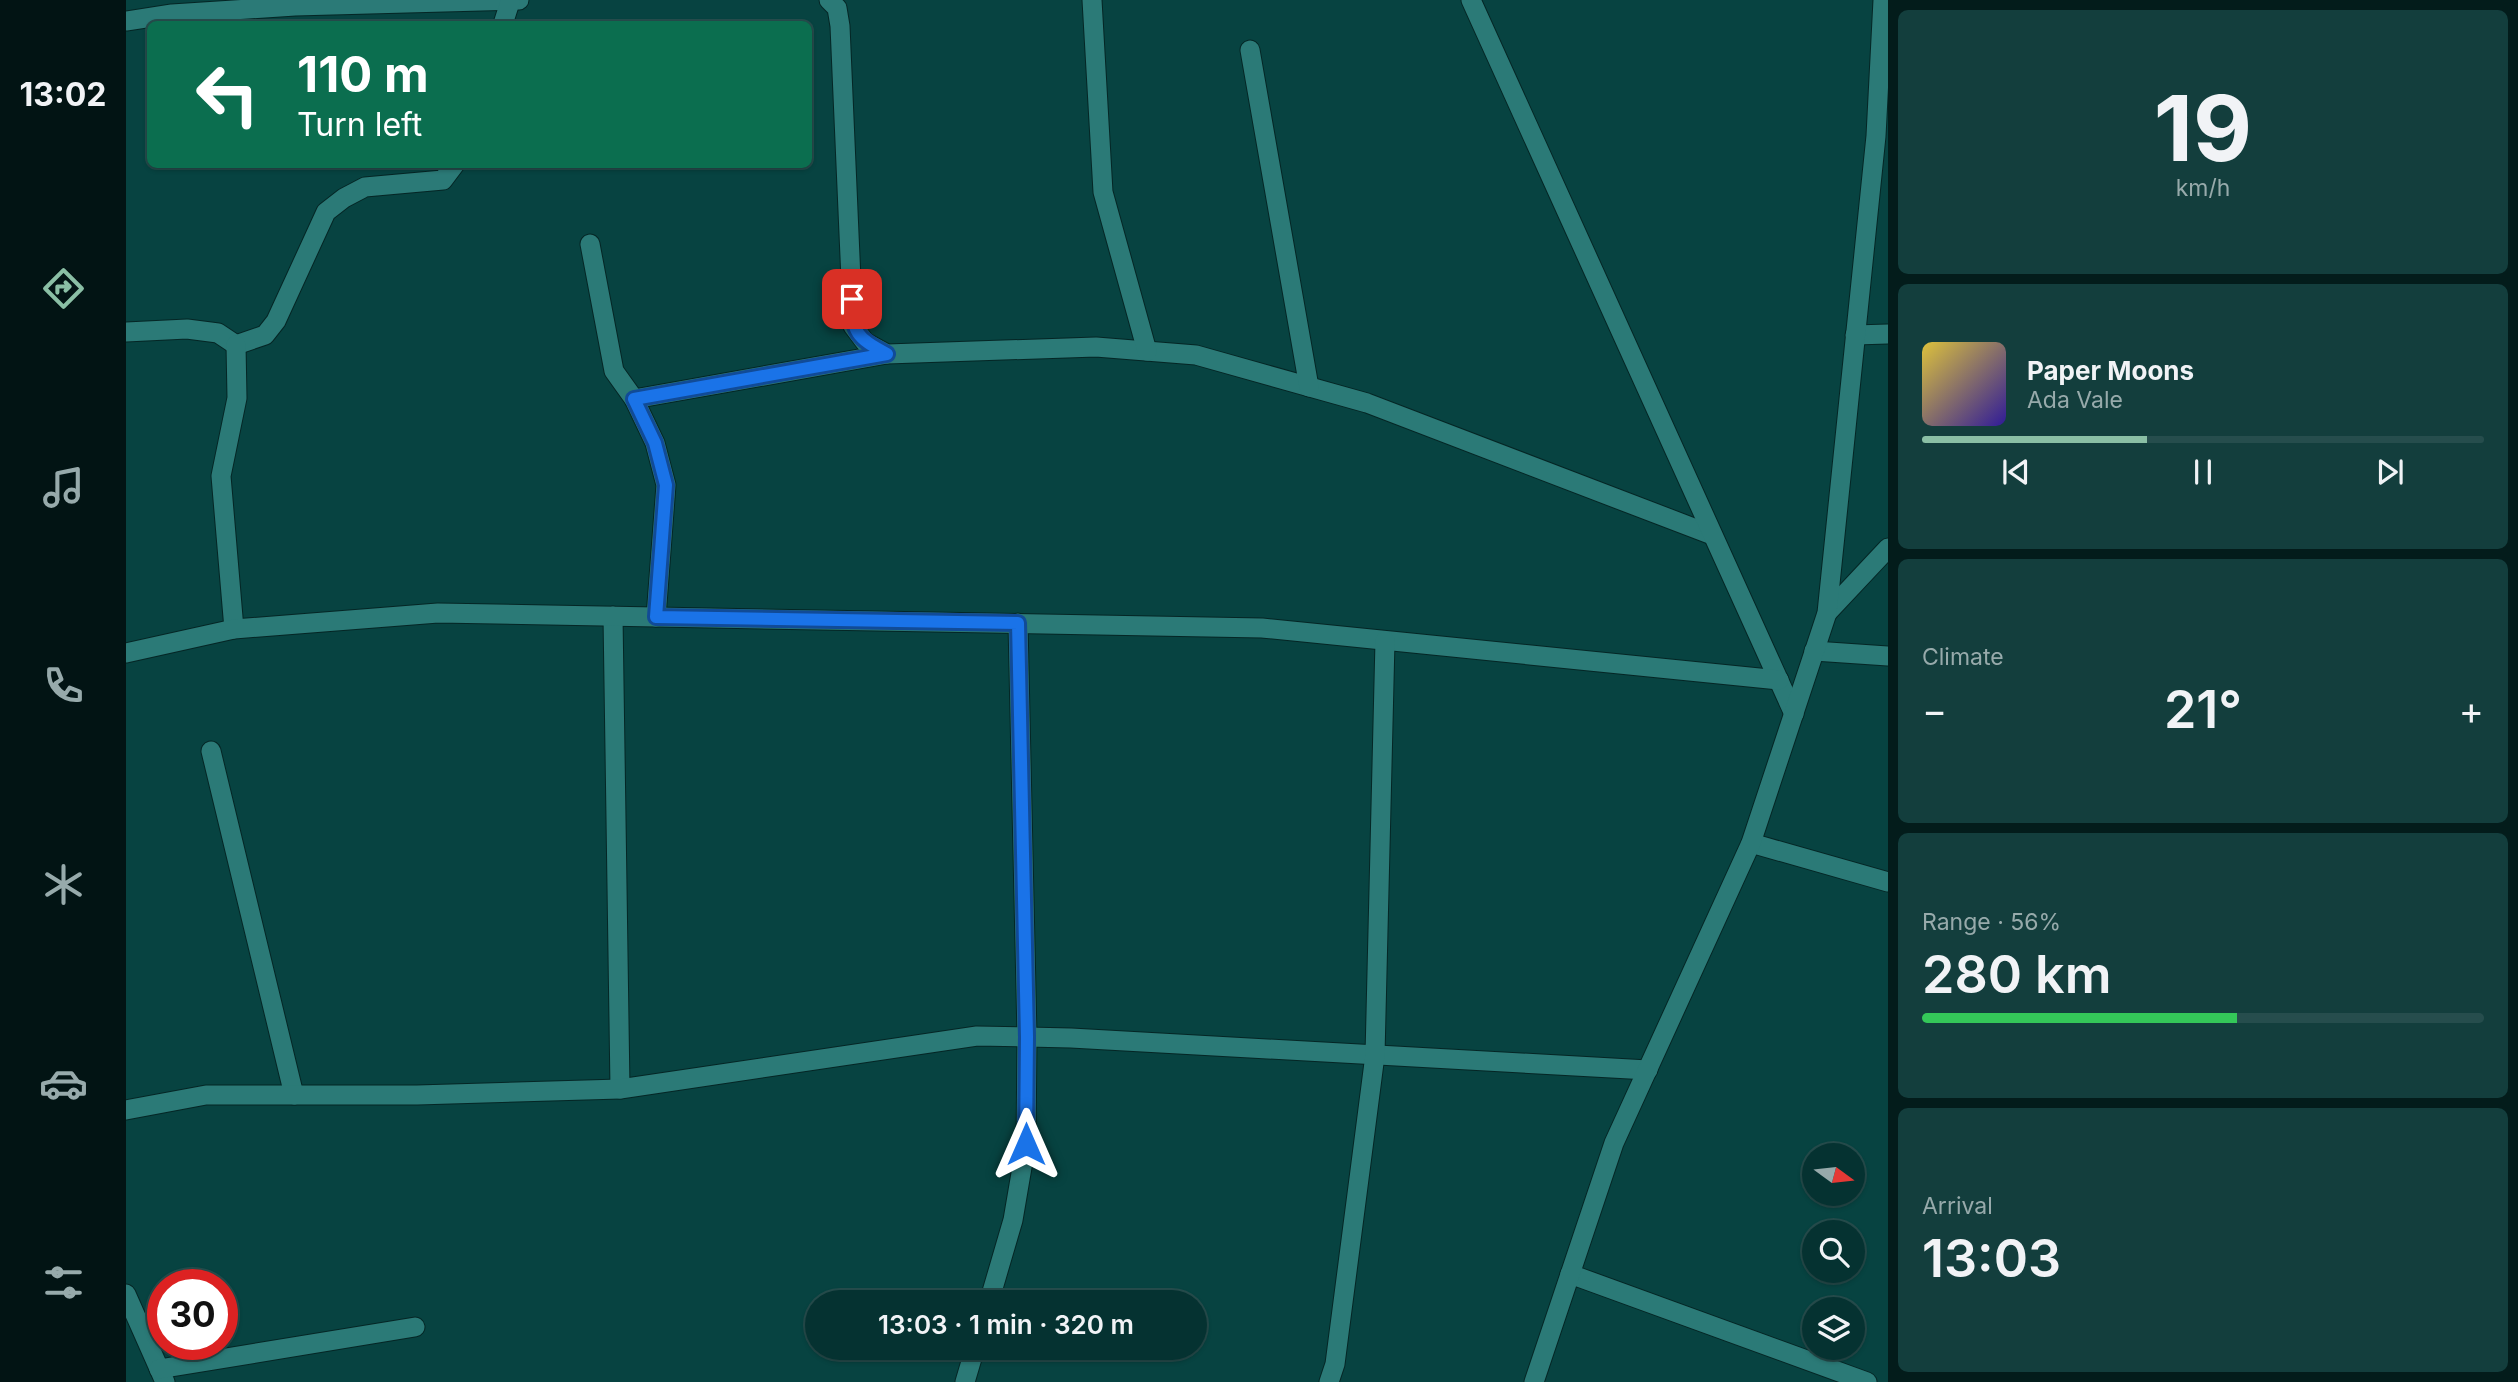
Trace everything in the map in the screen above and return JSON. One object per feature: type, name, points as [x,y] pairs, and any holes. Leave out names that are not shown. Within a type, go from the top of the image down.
[{"type":"street","points":[[829,0],[837,8],[840,26],[853,326],[865,341],[887,354]]},
{"type":"street","points":[[1092,0],[1103,192],[1147,351]]},
{"type":"street","points":[[1534,1382],[1614,1143],[1751,843],[1827,613],[1875,136],[1883,0]]},
{"type":"street","points":[[126,21],[172,14],[295,6],[515,1],[505,21]]},
{"type":"street","points":[[1473,1],[1794,713]]},
{"type":"street","points":[[1250,50],[1309,387]]},
{"type":"street","points":[[236,345],[265,335],[276,321],[326,212],[365,187],[443,180],[452,168]]},
{"type":"street","points":[[590,244],[614,371],[634,399],[655,443],[666,485],[656,617]]},
{"type":"street","points":[[126,331],[187,329],[218,333],[236,345]]},
{"type":"street","points":[[1855,335],[1888,334]]},
{"type":"street","points":[[234,629],[221,476],[237,398],[236,345]]},
{"type":"street","points":[[634,399],[887,354],[1096,347],[1196,355],[1367,403],[1712,535]]},
{"type":"street","points":[[1827,613],[1888,548]]},
{"type":"street","points":[[126,653],[234,629],[438,613],[1262,628],[1779,681]]},
{"type":"street","points":[[613,616],[620,1089]]},
{"type":"street","points":[[993,1290],[1013,1220],[1026,1144],[1027,1037],[1018,623]]},
{"type":"street","points":[[1329,1382],[1335,1364],[1375,1055],[1385,641]]},
{"type":"street","points":[[1815,651],[1888,656]]},
{"type":"street","points":[[211,751],[294,1095]]},
{"type":"street","points":[[1751,843],[1888,882]]},
{"type":"street","points":[[126,1110],[206,1095],[417,1095],[620,1089],[977,1036],[1648,1070]]},
{"type":"street","points":[[1570,1274],[1867,1382]]},
{"type":"street","points":[[126,1294],[162,1375],[415,1327]]},
{"type":"street","points":[[965,1382],[971,1360]]},
{"type":"route","points":[[852,299],[853,326],[865,341],[887,354],[634,399],[655,443],[666,485],[656,617],[1018,623],[1027,1037],[1026,1144]]}]
